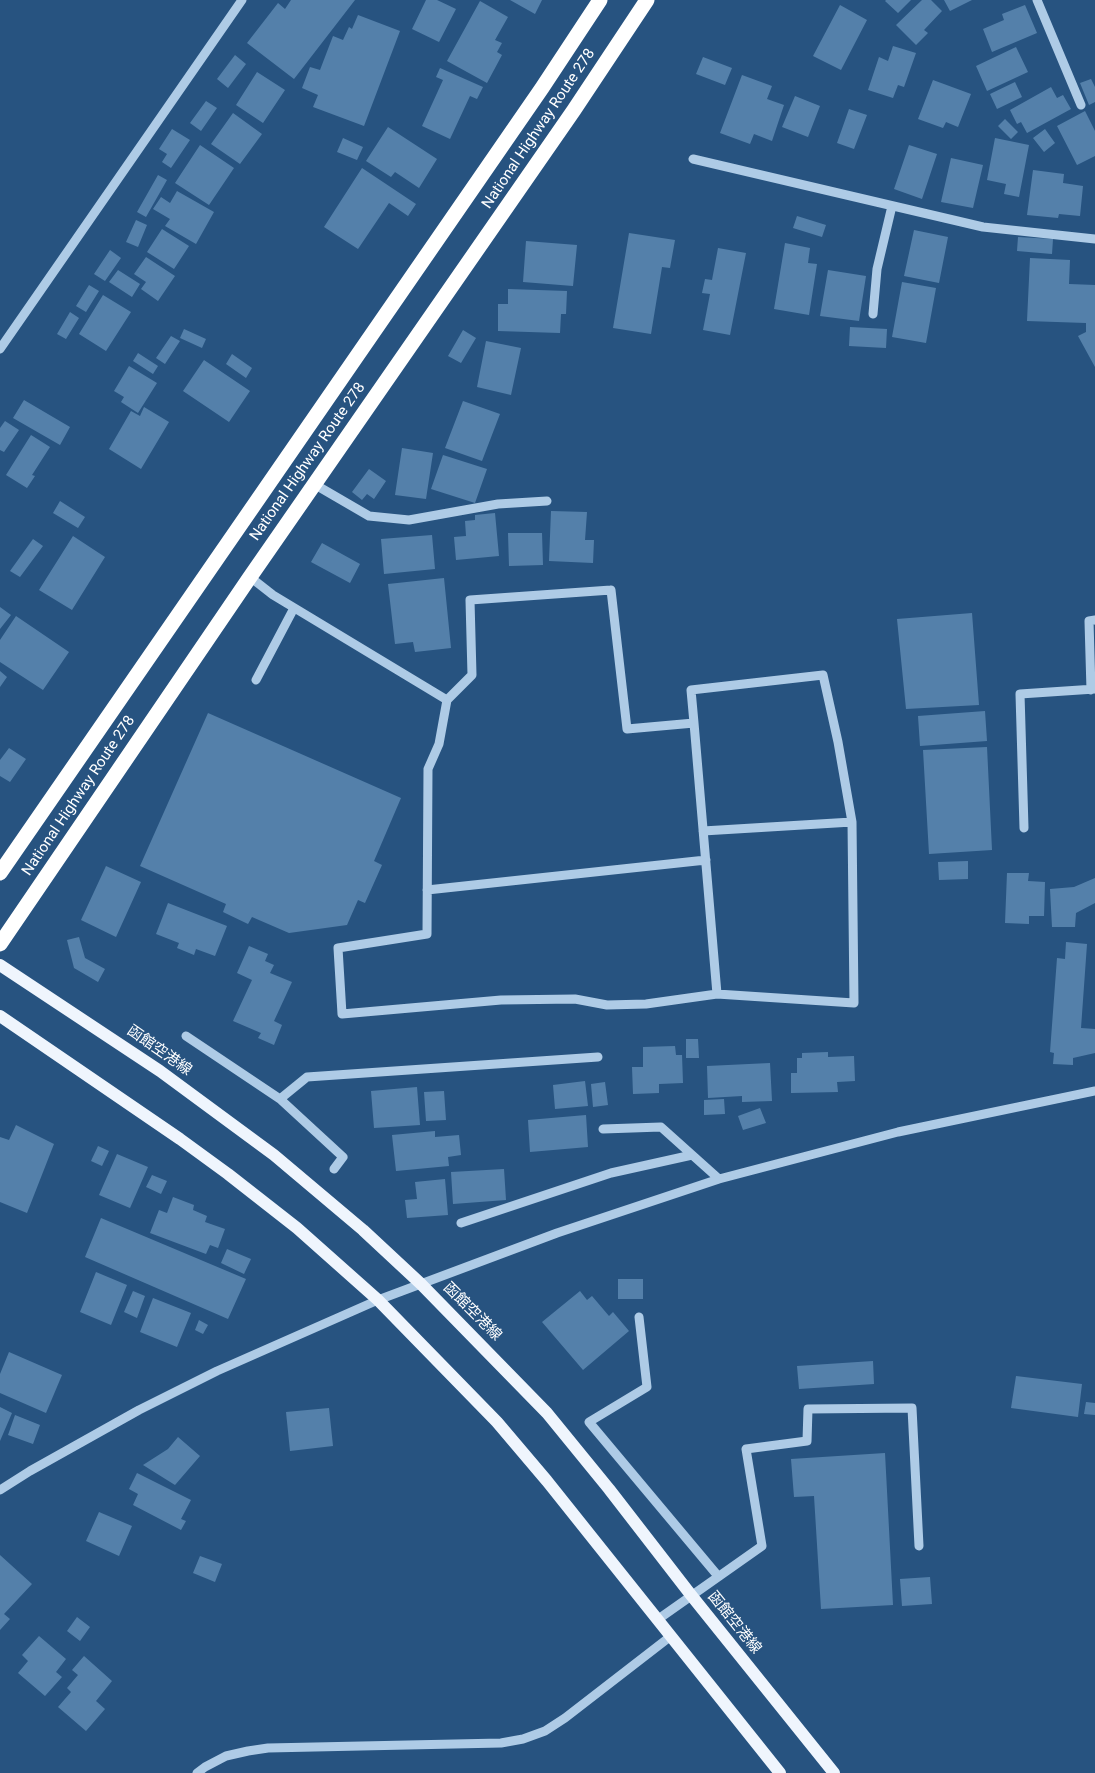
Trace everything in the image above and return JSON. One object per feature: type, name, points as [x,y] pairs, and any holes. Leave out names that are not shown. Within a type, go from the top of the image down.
[{"type":"highway","name":"National Highway Route 278","points":[[0,873],[537,96],[600,0]]},
{"type":"highway","name":"National Highway Route 278","points":[[0,944],[314,484],[574,110],[647,0]]},
{"type":"main road","name":"函館空港線","points":[[0,965],[160,1071],[260,1144],[328,1199],[421,1284],[546,1414],[609,1489],[690,1595],[834,1773]]},
{"type":"main road","points":[[0,1016],[180,1138],[228,1174],[297,1228],[378,1300],[497,1422],[672,1636],[780,1773]]},
{"type":"street","points":[[0,349],[242,0]]},
{"type":"street","points":[[1037,0],[1081,105]]},
{"type":"street","points":[[692,159],[983,227],[1095,239]]},
{"type":"street","points":[[873,314],[877,269],[892,206]]},
{"type":"street","points":[[314,484],[368,516],[410,520],[498,504],[547,501]]},
{"type":"street","points":[[250,577],[272,595],[447,700]]},
{"type":"street","points":[[694,723],[627,729],[611,590],[470,600],[472,675],[447,700],[439,744],[428,769],[427,934],[338,948],[342,1014],[501,1000],[574,999],[607,1005],[646,1004],[717,994],[854,1002],[852,822],[838,742],[823,675],[691,690],[694,723],[703,830],[706,860],[717,994]]},
{"type":"street","points":[[256,680],[294,608]]},
{"type":"street","points":[[1024,828],[1020,694],[1093,690],[1089,621],[1095,620]]},
{"type":"street","points":[[703,830],[852,822]]},
{"type":"street","points":[[427,890],[706,860]]},
{"type":"street","points":[[186,1036],[280,1099],[343,1157],[334,1169]]},
{"type":"street","points":[[280,1099],[307,1077],[598,1057]]},
{"type":"street","points":[[0,1490],[30,1471],[139,1410],[217,1371],[378,1300],[557,1233],[718,1179],[898,1132],[1095,1091]]},
{"type":"street","points":[[603,1129],[661,1127],[718,1179]]},
{"type":"street","points":[[461,1223],[611,1173],[692,1155]]},
{"type":"street","points":[[639,1317],[647,1387],[589,1422],[718,1576]]},
{"type":"street","points":[[657,1620],[762,1546],[746,1449],[807,1441],[808,1409],[912,1408],[919,1546]]},
{"type":"street","points":[[198,1773],[226,1756],[268,1748],[501,1743],[523,1739],[545,1731],[565,1718],[672,1636]]},
{"type":"building","points":[[291,0],[355,0],[294,79],[247,43],[278,3],[285,9]]},
{"type":"building","points":[[426,0],[437,0],[456,9],[439,42],[412,29]]},
{"type":"building","points":[[510,0],[542,0],[535,14]]},
{"type":"building","points":[[886,0],[911,0],[898,13]]},
{"type":"building","points":[[922,0],[931,0],[942,11],[924,30],[928,33],[916,45],[896,25]]},
{"type":"building","points":[[944,0],[972,0],[950,11]]},
{"type":"building","points":[[480,1],[508,17],[495,40],[502,43],[497,52],[502,55],[487,83],[447,61]]},
{"type":"building","points":[[840,5],[867,20],[841,70],[813,56]]},
{"type":"building","points":[[1025,5],[1037,33],[992,52],[983,29],[1004,20],[1002,14]]},
{"type":"building","points":[[358,15],[400,31],[364,126],[313,107],[318,95],[302,88],[310,67],[320,70],[333,36],[343,40],[349,27],[352,29]]},
{"type":"building","points":[[893,46],[916,53],[904,87],[898,85],[893,98],[868,90],[879,57],[888,61]]},
{"type":"building","points":[[1016,47],[1028,72],[987,91],[976,66]]},
{"type":"building","points":[[235,55],[246,64],[228,88],[217,79]]},
{"type":"building","points":[[703,57],[732,68],[725,85],[696,74]]},
{"type":"building","points":[[440,68],[483,87],[477,99],[470,96],[450,139],[422,126],[443,80],[436,77]]},
{"type":"building","points":[[257,72],[285,90],[263,123],[236,105]]},
{"type":"building","points":[[742,75],[772,86],[767,99],[784,105],[772,141],[754,134],[750,144],[720,133]]},
{"type":"building","points":[[1091,79],[1095,87],[1095,102],[1089,105],[1080,83]]},
{"type":"building","points":[[933,80],[971,94],[958,127],[946,122],[943,128],[918,119]]},
{"type":"building","points":[[1015,82],[1022,97],[997,109],[990,94]]},
{"type":"building","points":[[1051,87],[1057,98],[1063,95],[1071,109],[1027,133],[1021,122],[1017,124],[1010,110]]},
{"type":"building","points":[[795,96],[820,106],[808,137],[782,127]]},
{"type":"building","points":[[206,101],[217,108],[201,131],[190,123]]},
{"type":"building","points":[[849,109],[867,115],[854,149],[837,143]]},
{"type":"building","points":[[1085,111],[1095,131],[1095,156],[1077,165],[1057,126]]},
{"type":"building","points":[[233,113],[262,134],[240,164],[211,144]]},
{"type":"building","points":[[1005,119],[1018,132],[1011,139],[998,126]]},
{"type":"building","points":[[388,127],[437,159],[419,188],[395,172],[391,177],[366,161]]},
{"type":"building","points":[[172,129],[190,140],[171,168],[162,162],[167,154],[159,149]]},
{"type":"building","points":[[1045,129],[1055,143],[1044,152],[1033,138]]},
{"type":"building","points":[[343,138],[363,147],[357,160],[337,152]]},
{"type":"building","points":[[995,138],[1029,145],[1019,197],[1004,194],[1006,184],[987,180]]},
{"type":"building","points":[[200,145],[234,168],[209,205],[175,183]]},
{"type":"building","points":[[909,145],[937,154],[922,199],[894,189]]},
{"type":"building","points":[[951,158],[983,165],[973,208],[941,202]]},
{"type":"building","points":[[362,168],[416,204],[408,216],[389,203],[358,249],[324,227]]},
{"type":"building","points":[[1033,170],[1064,174],[1063,183],[1083,186],[1080,216],[1059,214],[1058,218],[1027,215]]},
{"type":"building","points":[[158,175],[167,180],[146,217],[137,212]]},
{"type":"building","points":[[177,191],[214,212],[196,244],[165,226],[170,219],[153,209],[161,197],[170,203]]},
{"type":"building","points":[[797,216],[826,225],[822,237],[793,228]]},
{"type":"building","points":[[136,220],[147,225],[138,247],[126,242]]},
{"type":"building","points":[[162,229],[189,246],[174,269],[147,252]]},
{"type":"building","points":[[914,230],[948,237],[939,283],[904,276]]},
{"type":"building","points":[[629,233],[675,240],[670,268],[662,267],[651,334],[613,328]]},
{"type":"building","points":[[1018,237],[1053,239],[1052,254],[1017,251]]},
{"type":"building","points":[[526,241],[577,245],[573,286],[523,282]]},
{"type":"building","points":[[785,243],[810,248],[808,263],[817,264],[809,315],[774,309]]},
{"type":"building","points":[[718,248],[746,253],[730,335],[703,330],[710,294],[702,293],[705,279],[712,280]]},
{"type":"building","points":[[110,250],[121,258],[105,281],[94,274]]},
{"type":"building","points":[[146,257],[175,276],[158,301],[141,289],[146,282],[134,274]]},
{"type":"building","points":[[1030,258],[1070,260],[1069,284],[1095,285],[1095,367],[1078,336],[1086,332],[1086,323],[1027,321]]},
{"type":"building","points":[[118,270],[140,284],[132,297],[109,282]]},
{"type":"building","points":[[828,270],[866,276],[859,321],[820,316]]},
{"type":"building","points":[[902,282],[936,288],[926,343],[892,337]]},
{"type":"building","points":[[89,285],[99,291],[86,312],[76,306]]},
{"type":"building","points":[[508,289],[567,291],[566,314],[561,314],[560,333],[498,331],[498,304],[508,304]]},
{"type":"building","points":[[103,295],[131,312],[106,351],[79,334]]},
{"type":"building","points":[[70,312],[79,318],[66,339],[57,334]]},
{"type":"building","points":[[850,327],[887,329],[886,348],[849,346]]},
{"type":"building","points":[[184,329],[206,339],[202,348],[180,338]]},
{"type":"building","points":[[463,330],[476,338],[461,363],[448,356]]},
{"type":"building","points":[[171,336],[180,341],[165,364],[156,358]]},
{"type":"building","points":[[486,341],[521,348],[511,395],[477,387]]},
{"type":"building","points":[[138,353],[158,366],[153,374],[133,361]]},
{"type":"building","points":[[232,354],[252,368],[246,378],[226,364]]},
{"type":"building","points":[[204,360],[250,391],[229,422],[183,391]]},
{"type":"building","points":[[129,366],[157,383],[138,413],[121,402],[124,397],[114,391]]},
{"type":"building","points":[[24,400],[70,427],[60,445],[13,418]]},
{"type":"building","points":[[463,401],[500,414],[482,461],[445,448]]},
{"type":"building","points":[[144,407],[169,422],[141,469],[109,449],[131,411],[140,416]]},
{"type":"building","points":[[5,421],[19,430],[4,452],[0,450],[0,428]]},
{"type":"building","points":[[31,435],[50,447],[32,475],[35,476],[27,488],[6,475]]},
{"type":"building","points":[[402,448],[433,453],[426,499],[395,495]]},
{"type":"building","points":[[443,455],[487,469],[475,503],[431,489]]},
{"type":"building","points":[[369,469],[386,481],[374,499],[367,494],[362,500],[352,492]]},
{"type":"building","points":[[60,501],[85,517],[78,528],[53,513]]},
{"type":"building","points":[[551,511],[587,512],[585,540],[594,540],[593,563],[549,561]]},
{"type":"building","points":[[495,513],[499,556],[456,560],[454,537],[466,536],[465,521],[475,520],[475,515]]},
{"type":"building","points":[[508,533],[542,533],[543,565],[509,566]]},
{"type":"building","points":[[432,535],[435,569],[384,574],[381,539]]},
{"type":"building","points":[[73,536],[105,557],[72,610],[39,590]]},
{"type":"building","points":[[33,539],[43,546],[20,577],[10,571]]},
{"type":"building","points":[[322,543],[360,564],[350,583],[311,562]]},
{"type":"building","points":[[444,578],[451,648],[415,652],[413,642],[395,644],[388,584]]},
{"type":"building","points":[[0,607],[11,615],[0,629]]},
{"type":"building","points":[[972,613],[979,705],[906,709],[897,619]]},
{"type":"building","points":[[16,616],[69,652],[43,690],[0,662],[0,640]]},
{"type":"building","points":[[0,671],[7,677],[0,687]]},
{"type":"building","points":[[985,711],[987,741],[920,746],[918,716]]},
{"type":"building","points":[[208,713],[401,798],[374,861],[382,865],[365,903],[358,900],[347,925],[289,933],[252,917],[248,924],[223,912],[226,904],[140,866]]},
{"type":"building","points":[[987,747],[992,850],[929,854],[923,750]]},
{"type":"building","points":[[9,748],[26,759],[10,782],[0,776],[0,760]]},
{"type":"building","points":[[968,861],[968,879],[939,880],[938,862]]},
{"type":"building","points":[[106,866],[141,882],[116,937],[81,920]]},
{"type":"building","points":[[1007,873],[1029,873],[1028,881],[1045,882],[1044,916],[1029,916],[1029,924],[1005,923]]},
{"type":"building","points":[[1095,878],[1095,903],[1076,913],[1075,927],[1052,927],[1050,889],[1074,887]]},
{"type":"building","points":[[168,903],[227,926],[215,956],[196,949],[194,955],[177,948],[179,943],[156,934]]},
{"type":"building","points":[[79,937],[85,958],[105,969],[98,982],[74,968],[67,940]]},
{"type":"building","points":[[1066,942],[1087,944],[1081,1028],[1095,1029],[1095,1053],[1073,1058],[1073,1065],[1053,1064],[1054,1053],[1050,1052],[1057,958],[1065,959]]},
{"type":"building","points":[[249,946],[268,954],[265,961],[274,965],[270,973],[292,982],[274,1021],[282,1025],[274,1045],[258,1038],[261,1033],[233,1021],[252,980],[237,973]]},
{"type":"building","points":[[686,1039],[698,1039],[699,1058],[686,1058]]},
{"type":"building","points":[[675,1046],[676,1055],[682,1055],[683,1083],[659,1084],[659,1093],[633,1094],[632,1067],[643,1067],[643,1047]]},
{"type":"building","points":[[828,1052],[828,1057],[854,1056],[855,1081],[837,1082],[838,1092],[791,1093],[791,1073],[797,1073],[797,1058],[802,1058],[802,1053]]},
{"type":"building","points":[[770,1063],[772,1101],[742,1102],[742,1096],[708,1098],[707,1066]]},
{"type":"building","points":[[585,1081],[588,1106],[555,1109],[553,1085]]},
{"type":"building","points":[[605,1082],[608,1105],[593,1107],[591,1084]]},
{"type":"building","points":[[417,1087],[420,1125],[374,1128],[371,1091]]},
{"type":"building","points":[[444,1091],[446,1120],[426,1121],[424,1092]]},
{"type":"building","points":[[724,1099],[725,1114],[704,1115],[704,1100]]},
{"type":"building","points":[[760,1108],[766,1123],[743,1130],[738,1116]]},
{"type":"building","points":[[586,1115],[588,1147],[530,1152],[528,1120]]},
{"type":"building","points":[[16,1125],[54,1144],[27,1213],[0,1202],[0,1137],[9,1140]]},
{"type":"building","points":[[435,1131],[435,1137],[459,1135],[461,1155],[448,1157],[449,1166],[396,1171],[392,1135]]},
{"type":"building","points":[[98,1146],[109,1151],[102,1166],[91,1161]]},
{"type":"building","points":[[117,1154],[148,1167],[130,1208],[99,1195]]},
{"type":"building","points":[[504,1169],[506,1200],[453,1204],[451,1172]]},
{"type":"building","points":[[152,1175],[167,1181],[161,1194],[146,1187]]},
{"type":"building","points":[[445,1179],[448,1215],[407,1218],[405,1200],[417,1199],[415,1182]]},
{"type":"building","points":[[173,1197],[194,1205],[193,1210],[207,1216],[205,1222],[225,1229],[218,1248],[210,1245],[206,1254],[150,1233],[159,1210],[167,1213]]},
{"type":"building","points":[[101,1218],[246,1279],[228,1319],[85,1257]]},
{"type":"building","points":[[227,1249],[251,1259],[244,1274],[221,1263]]},
{"type":"building","points":[[96,1272],[127,1285],[111,1325],[80,1312]]},
{"type":"building","points":[[618,1279],[643,1279],[643,1299],[618,1299]]},
{"type":"building","points":[[133,1291],[145,1296],[137,1318],[124,1312]]},
{"type":"building","points":[[580,1291],[587,1300],[592,1296],[609,1316],[613,1312],[629,1331],[583,1370],[542,1322]]},
{"type":"building","points":[[153,1298],[191,1313],[177,1347],[140,1332]]},
{"type":"building","points":[[199,1320],[208,1325],[203,1334],[195,1330]]},
{"type":"building","points":[[9,1352],[62,1375],[46,1413],[0,1393],[0,1374]]},
{"type":"building","points":[[873,1361],[874,1384],[799,1389],[797,1366]]},
{"type":"building","points":[[1016,1376],[1082,1384],[1078,1417],[1011,1408]]},
{"type":"building","points":[[1086,1402],[1095,1403],[1095,1415],[1084,1414]]},
{"type":"building","points":[[0,1407],[12,1413],[0,1441]]},
{"type":"building","points":[[329,1408],[333,1446],[290,1451],[286,1412]]},
{"type":"building","points":[[15,1415],[40,1425],[33,1444],[8,1435]]},
{"type":"building","points":[[178,1437],[200,1456],[175,1485],[143,1465],[168,1449]]},
{"type":"building","points":[[885,1453],[893,1605],[821,1609],[814,1496],[794,1497],[791,1459]]},
{"type":"building","points":[[137,1473],[191,1500],[181,1519],[186,1521],[181,1530],[133,1505],[138,1494],[129,1489]]},
{"type":"building","points":[[99,1512],[132,1526],[119,1556],[86,1541]]},
{"type":"building","points":[[0,1555],[32,1584],[4,1614],[10,1619],[0,1630]]},
{"type":"building","points":[[200,1556],[222,1564],[215,1582],[193,1573]]},
{"type":"building","points":[[930,1577],[932,1604],[902,1606],[900,1579]]},
{"type":"building","points":[[77,1617],[90,1627],[80,1641],[67,1631]]},
{"type":"building","points":[[39,1636],[66,1659],[56,1672],[62,1677],[45,1696],[18,1673],[28,1661],[22,1655]]},
{"type":"building","points":[[84,1656],[112,1681],[96,1701],[105,1709],[86,1731],[58,1707],[71,1692],[67,1688],[78,1675],[72,1670]]}]
